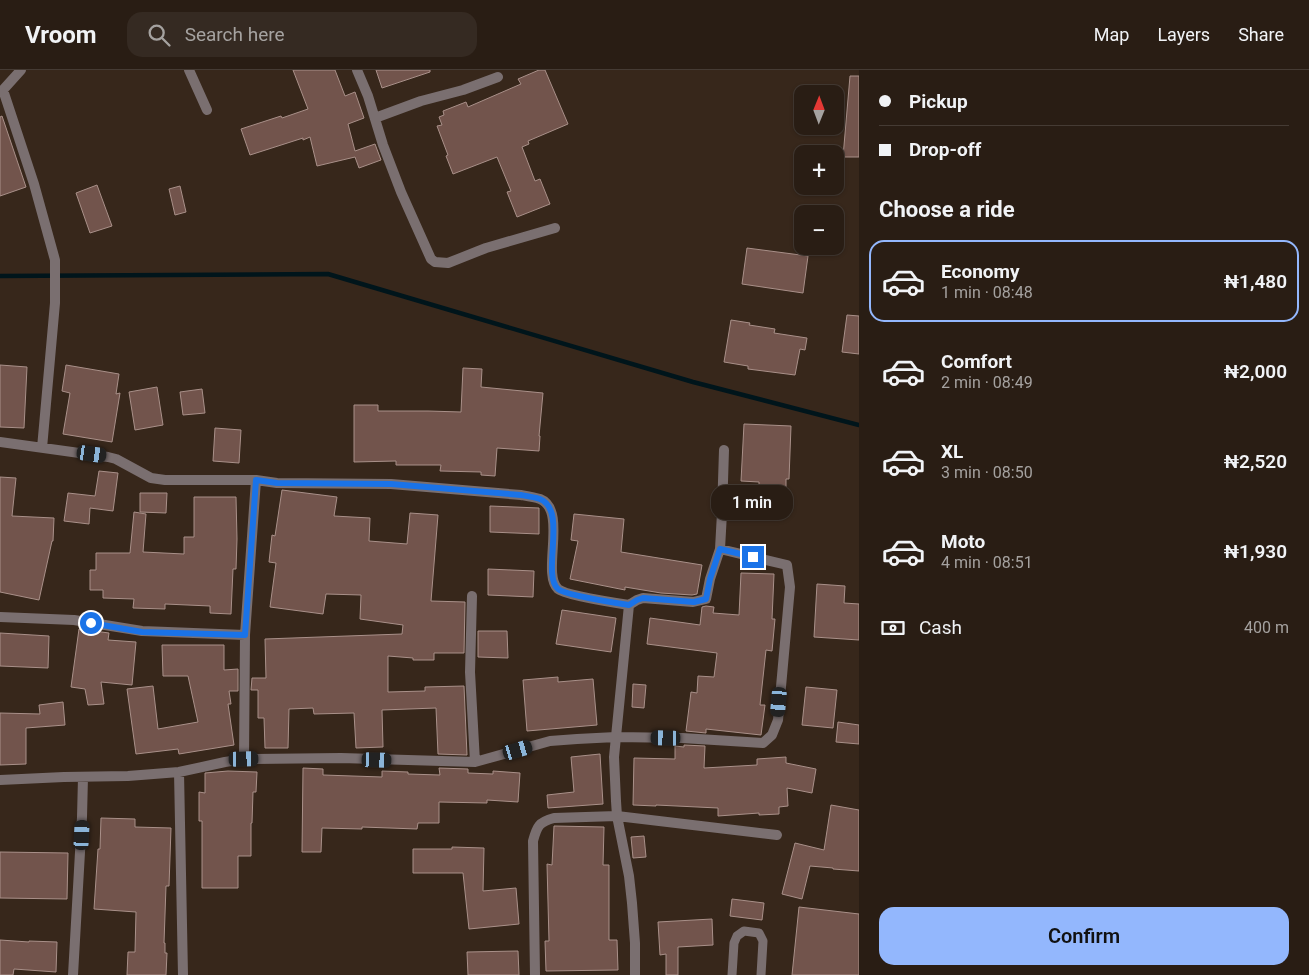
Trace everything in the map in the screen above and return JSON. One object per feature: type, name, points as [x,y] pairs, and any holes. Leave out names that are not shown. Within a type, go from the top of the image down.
[{"type":"street","points":[[21,70],[3,90],[34,184],[55,260],[55,303],[42,448]]},
{"type":"street","points":[[189,70],[207,110]]},
{"type":"street","points":[[356,70],[376,118],[383,145],[401,192],[431,259],[436,262],[448,263],[486,248],[555,228]]},
{"type":"street","points":[[376,118],[421,100],[463,90],[498,78]]},
{"type":"street","points":[[0,442],[108,457],[116,459],[151,478],[165,480],[256,480],[277,483],[391,484],[521,495],[540,499],[548,505],[553,518],[552,580],[558,589],[570,594],[629,605],[643,598],[694,602],[706,599],[710,579],[720,549],[724,450]]},
{"type":"street","points":[[244,759],[245,635],[256,480]]},
{"type":"street","points":[[0,780],[128,776],[179,772],[244,759],[341,758],[475,762],[550,741],[616,737],[682,738],[763,743],[772,735],[778,720],[790,587],[787,565],[720,549]]},
{"type":"street","points":[[472,596],[470,672],[475,762]]},
{"type":"street","points":[[629,605],[614,757],[616,802],[632,904],[635,975]]},
{"type":"street","points":[[0,617],[74,620],[142,632],[245,635]]},
{"type":"street","points":[[179,772],[183,975]]},
{"type":"street","points":[[73,975],[83,776]]},
{"type":"street","points":[[535,975],[533,841],[537,827],[545,820],[554,818],[618,816],[776,835]]},
{"type":"lane","points":[[732,975],[734,943],[737,936],[744,931],[759,933],[763,941],[760,975]]},
{"type":"building","points":[[293,70],[335,70],[345,96],[355,92],[364,118],[348,124],[355,151],[375,144],[381,160],[359,168],[355,157],[317,166],[310,137],[250,155],[241,129],[308,109]]},
{"type":"building","points":[[376,70],[430,70],[430,72],[382,88]]},
{"type":"building","points":[[539,70],[545,70],[568,124],[528,141],[529,144],[522,147],[535,181],[540,179],[550,204],[517,217],[507,192],[511,191],[497,157],[453,174],[437,126],[442,125],[439,117],[444,115],[443,111],[466,102],[468,107],[521,84],[518,79]]},
{"type":"building","points":[[850,76],[859,76],[859,157],[844,157]]},
{"type":"building","points":[[2,116],[26,187],[0,196],[0,117]]},
{"type":"building","points":[[97,185],[112,226],[90,233],[76,193]]},
{"type":"building","points":[[180,186],[186,212],[175,215],[169,189]]},
{"type":"building","points":[[747,248],[808,256],[803,293],[742,284]]},
{"type":"building","points":[[847,315],[859,316],[859,354],[842,352]]},
{"type":"building","points":[[731,320],[775,329],[774,333],[807,338],[805,350],[800,349],[795,375],[748,369],[748,366],[724,362]]},
{"type":"building","points":[[0,365],[27,367],[24,428],[0,427]]},
{"type":"building","points":[[66,365],[119,374],[116,394],[120,393],[112,442],[63,434],[70,393],[62,391]]},
{"type":"building","points":[[463,368],[482,369],[481,387],[543,393],[539,451],[497,448],[495,476],[481,475],[481,472],[440,471],[441,465],[396,465],[396,461],[354,462],[354,405],[378,405],[378,411],[461,412]]},
{"type":"building","points":[[157,387],[163,425],[135,430],[129,392]]},
{"type":"building","points":[[202,389],[205,413],[183,415],[180,392]]},
{"type":"building","points":[[744,424],[791,426],[789,479],[786,479],[786,497],[759,494],[759,482],[741,481]]},
{"type":"building","points":[[215,428],[241,430],[239,463],[213,461]]},
{"type":"building","points":[[99,471],[118,473],[113,511],[90,508],[89,524],[64,521],[68,493],[95,496]]},
{"type":"building","points":[[0,477],[16,478],[12,516],[54,518],[53,541],[39,600],[0,592]]},
{"type":"building","points":[[282,490],[337,497],[334,516],[370,518],[369,541],[407,544],[410,513],[438,515],[431,601],[465,602],[464,653],[434,653],[434,660],[413,660],[413,658],[388,656],[388,692],[425,691],[425,687],[464,686],[467,755],[438,754],[436,708],[382,710],[383,747],[356,748],[354,713],[314,714],[313,708],[289,709],[288,748],[265,748],[264,718],[258,718],[258,690],[251,690],[252,678],[266,678],[265,639],[402,634],[403,625],[360,619],[361,595],[326,594],[323,614],[270,607],[276,563],[269,562],[272,535],[275,536]]},
{"type":"building","points":[[140,493],[167,493],[166,513],[140,512]]},
{"type":"building","points":[[194,497],[236,497],[236,569],[233,569],[231,614],[210,613],[210,606],[165,604],[165,609],[133,608],[134,599],[103,598],[103,590],[90,590],[90,570],[96,570],[96,553],[130,553],[134,512],[146,514],[143,552],[184,554],[184,537],[194,537]]},
{"type":"building","points":[[490,506],[539,508],[539,534],[490,532]]},
{"type":"building","points":[[574,514],[624,519],[621,552],[702,565],[697,594],[661,593],[625,587],[625,590],[570,579],[578,541],[571,540]]},
{"type":"building","points":[[488,569],[534,571],[533,597],[488,595]]},
{"type":"building","points":[[741,573],[774,574],[772,619],[775,619],[772,651],[766,650],[760,705],[765,705],[761,735],[706,729],[706,733],[686,731],[691,692],[697,693],[698,676],[714,677],[717,653],[647,644],[650,618],[700,625],[702,607],[706,606],[714,607],[713,613],[739,615]]},
{"type":"building","points":[[817,584],[845,586],[844,603],[859,604],[859,640],[814,637]]},
{"type":"building","points":[[562,610],[616,618],[611,652],[556,644]]},
{"type":"building","points":[[79,629],[109,633],[108,640],[136,642],[132,685],[101,682],[104,704],[88,705],[85,689],[71,687]]},
{"type":"building","points":[[478,631],[507,631],[508,658],[478,657]]},
{"type":"building","points":[[0,633],[49,636],[48,668],[0,666]]},
{"type":"building","points":[[162,645],[224,645],[224,670],[238,669],[238,691],[229,691],[231,704],[228,704],[234,745],[179,754],[178,749],[136,754],[127,689],[153,686],[158,729],[198,722],[188,676],[163,676]]},
{"type":"building","points":[[558,677],[558,682],[593,679],[597,725],[527,731],[523,680]]},
{"type":"building","points":[[633,684],[646,685],[644,708],[632,707]]},
{"type":"building","points":[[806,687],[837,690],[833,728],[802,725]]},
{"type":"building","points":[[63,702],[65,725],[26,728],[26,764],[0,765],[0,713],[40,714],[39,705]]},
{"type":"building","points":[[838,722],[859,725],[859,744],[836,742]]},
{"type":"building","points":[[684,745],[705,746],[704,768],[757,765],[757,759],[786,757],[786,763],[816,769],[812,793],[787,788],[788,806],[779,807],[779,814],[759,815],[759,813],[718,816],[718,808],[633,805],[634,758],[675,759],[675,746],[684,747]]},
{"type":"building","points":[[600,754],[603,804],[548,808],[547,795],[574,792],[571,757]]},
{"type":"building","points":[[303,768],[323,769],[323,775],[382,777],[382,771],[440,775],[439,768],[468,769],[468,773],[493,774],[493,771],[520,773],[518,802],[487,800],[487,803],[439,802],[439,823],[418,823],[417,829],[322,828],[321,852],[302,852]]},
{"type":"building","points":[[228,771],[257,772],[256,792],[253,792],[251,856],[238,856],[238,888],[202,888],[202,821],[199,821],[199,792],[205,793],[205,773]]},
{"type":"building","points":[[831,805],[859,810],[859,871],[810,866],[802,899],[782,894],[795,843],[824,850]]},
{"type":"building","points":[[101,818],[135,819],[135,827],[171,828],[169,886],[166,886],[164,943],[165,953],[167,953],[166,975],[127,975],[128,952],[135,952],[136,912],[94,909]]},
{"type":"building","points":[[554,826],[604,827],[603,865],[609,865],[609,940],[617,940],[618,970],[546,971],[545,941],[549,941],[547,864],[552,865]]},
{"type":"building","points":[[644,836],[646,857],[633,858],[631,837]]},
{"type":"building","points":[[452,847],[484,848],[483,891],[516,888],[519,924],[469,929],[463,873],[413,873],[413,849],[452,849]]},
{"type":"building","points":[[0,852],[68,853],[67,899],[0,898]]},
{"type":"building","points":[[732,899],[764,903],[762,920],[730,916]]},
{"type":"building","points":[[799,907],[859,914],[859,975],[792,975]]},
{"type":"building","points":[[712,919],[713,945],[678,947],[678,975],[666,975],[666,954],[660,955],[658,922]]},
{"type":"building","points":[[0,940],[57,942],[56,972],[14,969],[13,975],[0,975]]},
{"type":"building","points":[[518,951],[519,975],[468,975],[467,952]]},
{"type":"waterway","points":[[0,276],[328,274],[693,382],[859,425]]},
{"type":"route","points":[[91,623],[142,632],[245,635],[256,480],[277,483],[391,484],[521,495],[540,499],[548,505],[553,518],[552,580],[558,589],[570,594],[629,605],[643,598],[694,602],[706,599],[710,579],[720,549],[753,557]]}]
